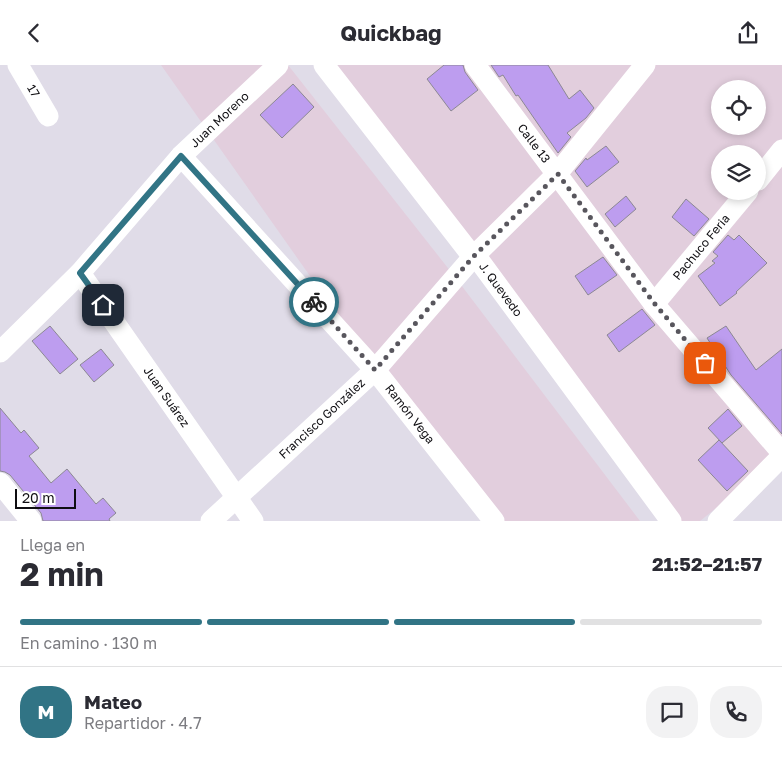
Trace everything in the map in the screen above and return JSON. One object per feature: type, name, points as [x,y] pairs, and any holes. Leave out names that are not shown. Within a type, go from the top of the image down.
[{"type":"street","name":"17","points":[[18,65],[48,117]]},
{"type":"street","name":"Juan Moreno","points":[[0,352],[80,273],[181,156],[278,65]]},
{"type":"street","name":"J. Quevedo","points":[[324,65],[473,257],[481,263],[671,521]]},
{"type":"street","name":"Calle 13","points":[[475,65],[654,303],[782,454]]},
{"type":"street","name":"Francisco González","points":[[211,521],[375,370],[473,257],[558,174],[645,65]]},
{"type":"street","points":[[766,170],[782,150]]},
{"type":"street","name":"Ramón Vega","points":[[181,156],[375,370],[494,521]]},
{"type":"street","name":"Pachuco Feria","points":[[654,303],[740,200]]},
{"type":"street","name":"Juan Suárez","points":[[80,273],[253,521]]},
{"type":"street","points":[[718,521],[782,454]]},
{"type":"street","points":[[0,483],[32,521]]},
{"type":"shaded area","points":[[161,65],[288,65],[455,277],[640,521],[483,521]]},
{"type":"shaded area","points":[[324,65],[782,65],[782,455],[700,521],[671,521]]},
{"type":"building","points":[[444,65],[463,65],[465,72],[478,90],[451,111],[427,79]]},
{"type":"building","points":[[491,65],[548,65],[569,99],[580,90],[594,108],[586,118],[567,133],[571,137],[558,153],[503,75],[499,77]]},
{"type":"building","points":[[293,84],[314,107],[282,138],[260,115]]},
{"type":"building","points":[[606,146],[619,162],[587,187],[575,171],[586,158],[587,160]]},
{"type":"building","points":[[626,196],[636,209],[615,227],[605,214]]},
{"type":"building","points":[[686,199],[709,219],[694,236],[672,217]]},
{"type":"building","points":[[728,235],[734,240],[739,235],[767,263],[737,293],[720,306],[698,276],[715,263],[712,261],[718,256],[713,252]]},
{"type":"building","points":[[603,257],[617,275],[588,295],[575,276]]},
{"type":"building","points":[[642,309],[655,325],[619,352],[607,335]]},
{"type":"building","points":[[50,326],[78,359],[60,374],[32,341]]},
{"type":"building","points":[[726,326],[756,370],[782,349],[782,434],[731,375],[707,338]]},
{"type":"building","points":[[101,349],[114,365],[94,382],[80,365]]},
{"type":"building","points":[[0,408],[21,433],[24,430],[39,448],[29,456],[51,483],[67,469],[96,504],[103,498],[116,513],[109,519],[110,521],[43,521],[41,513],[10,475],[0,471]]},
{"type":"building","points":[[728,409],[742,426],[722,443],[708,428]]},
{"type":"building","points":[[719,440],[748,471],[727,491],[698,460]]},
{"type":"way so far","points":[[314,302],[375,370],[473,257],[558,174],[654,303],[705,363]]},
{"type":"route","points":[[103,305],[80,273],[181,156],[314,302]]}]
